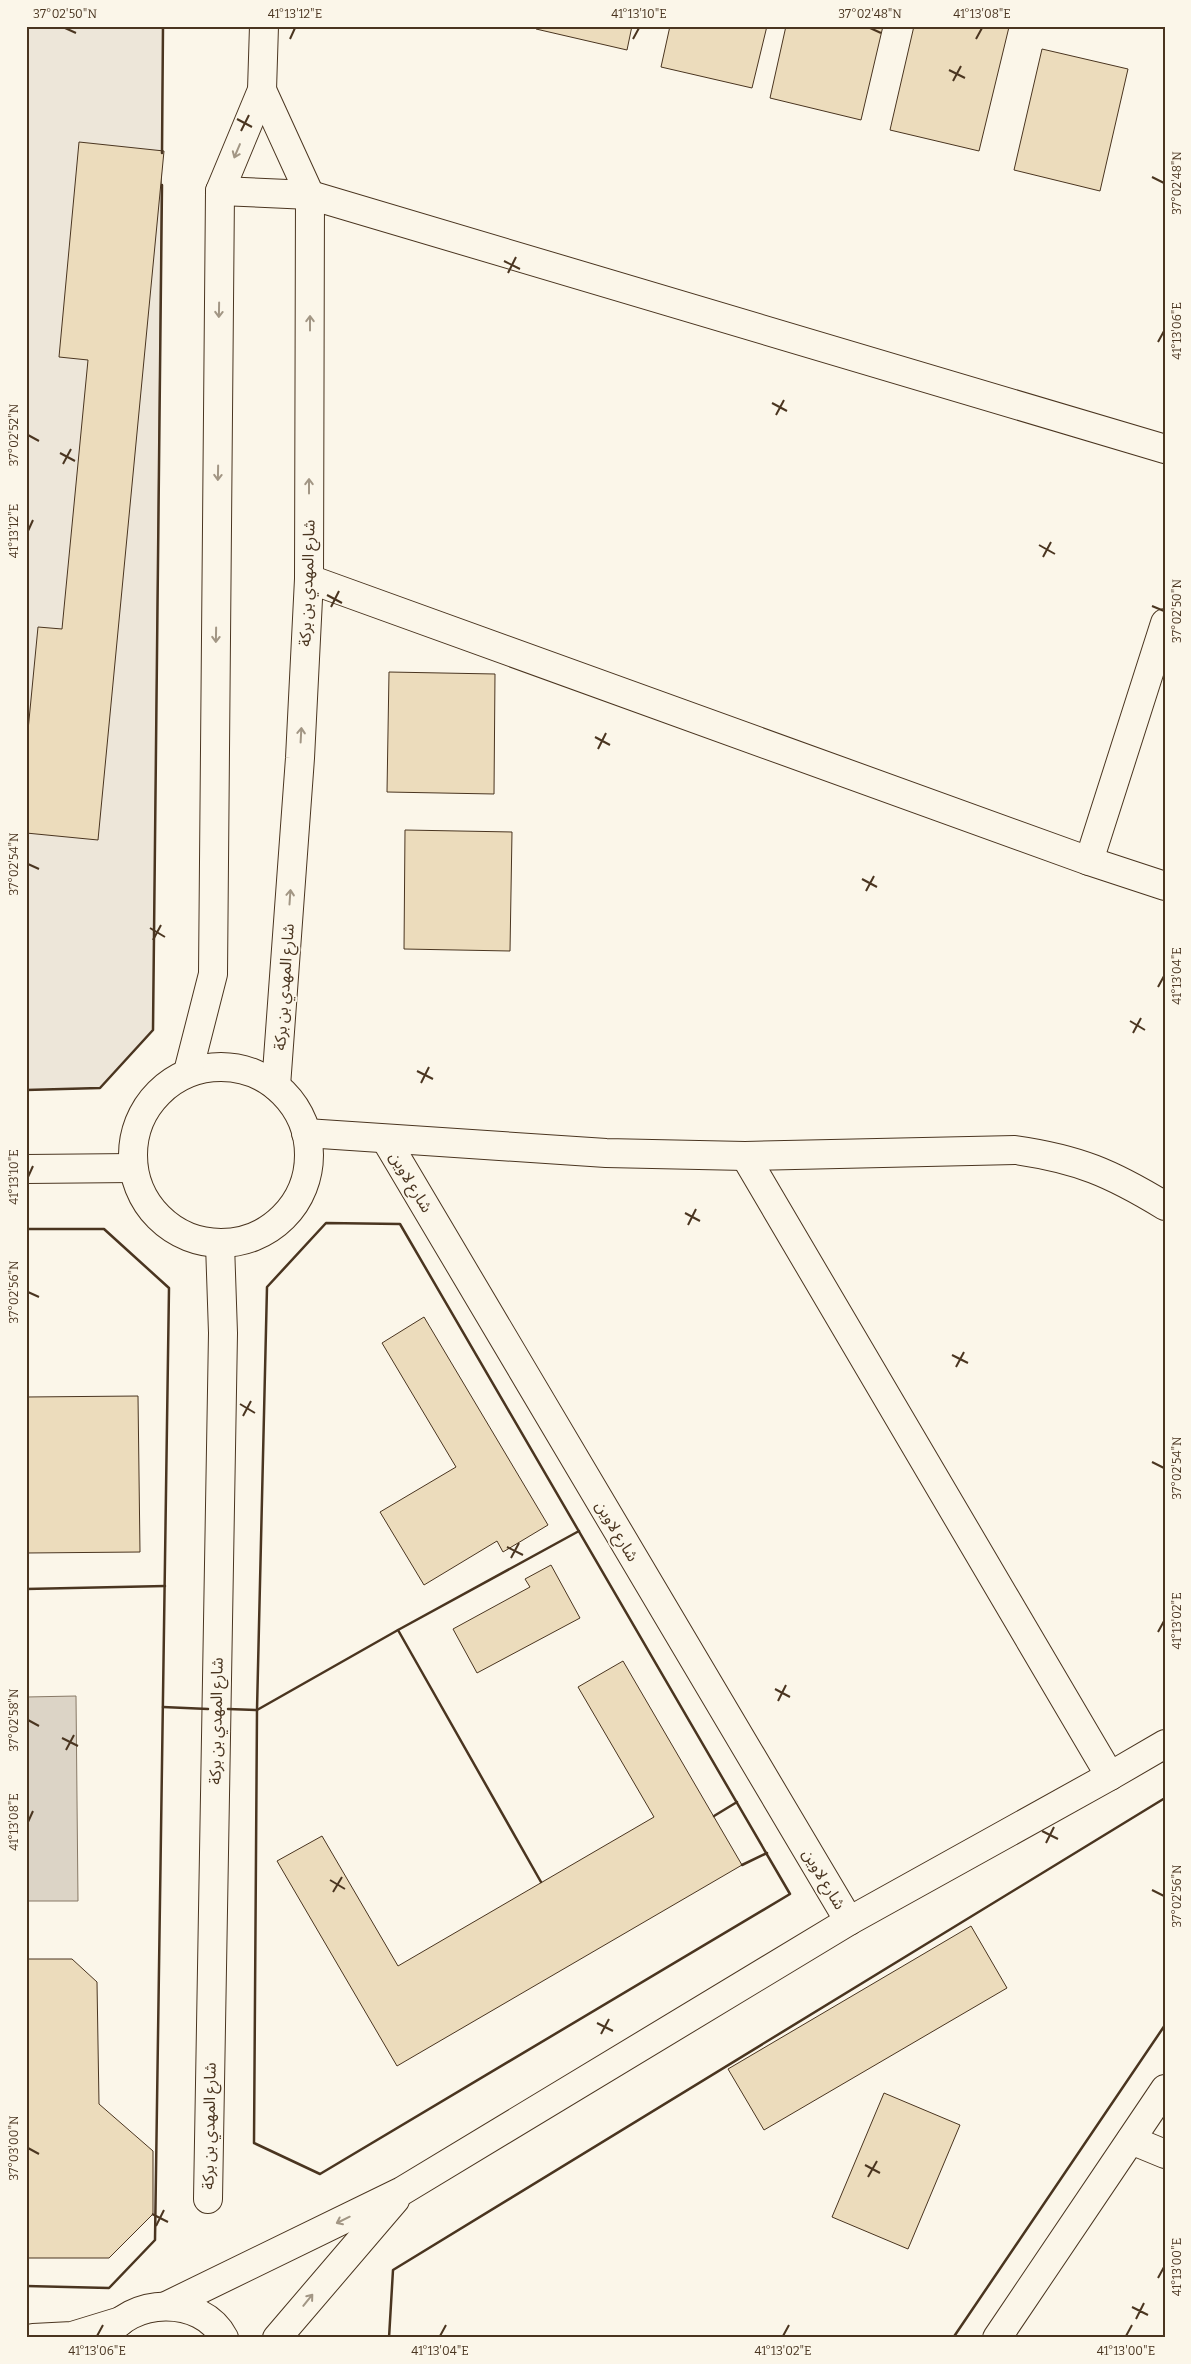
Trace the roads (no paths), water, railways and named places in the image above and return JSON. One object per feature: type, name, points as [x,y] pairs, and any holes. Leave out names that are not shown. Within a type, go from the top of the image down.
[{"type":"main road","name":"شارع المهدي بن بركة","points":[[188,1072],[213,974],[220,191],[262,90],[264,26]]},
{"type":"main road","name":"شارع المهدي بن بركة","points":[[262,90],[310,196],[308,579],[300,768],[276,1086]]},
{"type":"main road","points":[[220,191],[310,196],[1165,449]]},
{"type":"main road","points":[[308,579],[1089,861],[1165,886]]},
{"type":"main road","points":[[1089,861],[1165,623]]},
{"type":"main road","points":[[218,1066],[249,1071],[276,1086],[295,1107],[306,1133],[309,1160],[306,1178],[304,1187],[290,1210],[271,1228],[246,1240],[220,1244],[188,1238],[162,1222],[143,1197],[133,1168],[133,1138],[143,1110],[163,1088],[188,1072],[218,1066]]},
{"type":"main road","points":[[306,1133],[386,1140],[606,1153],[746,1156],[1016,1150],[1052,1155],[1090,1166],[1122,1180],[1165,1206]]},
{"type":"main road","name":"شارع لاوين","points":[[386,1140],[849,1921]]},
{"type":"main road","points":[[746,1156],[1110,1776]]},
{"type":"main road","points":[[26,1169],[133,1168]]},
{"type":"main road","name":"شارع المهدي بن بركة","points":[[208,2199],[223,1333],[220,1244]]},
{"type":"main road","points":[[166,2306],[402,2191],[849,1921],[1165,1744]]},
{"type":"main road","points":[[997,2338],[1165,2088]]},
{"type":"main road","points":[[1131,2140],[1165,2154]]},
{"type":"main road","points":[[277,2338],[402,2191]]},
{"type":"main road","points":[[34,2338],[72,2336],[113,2330],[137,2312],[166,2306],[182,2308],[197,2314],[210,2322],[224,2338]]}]
